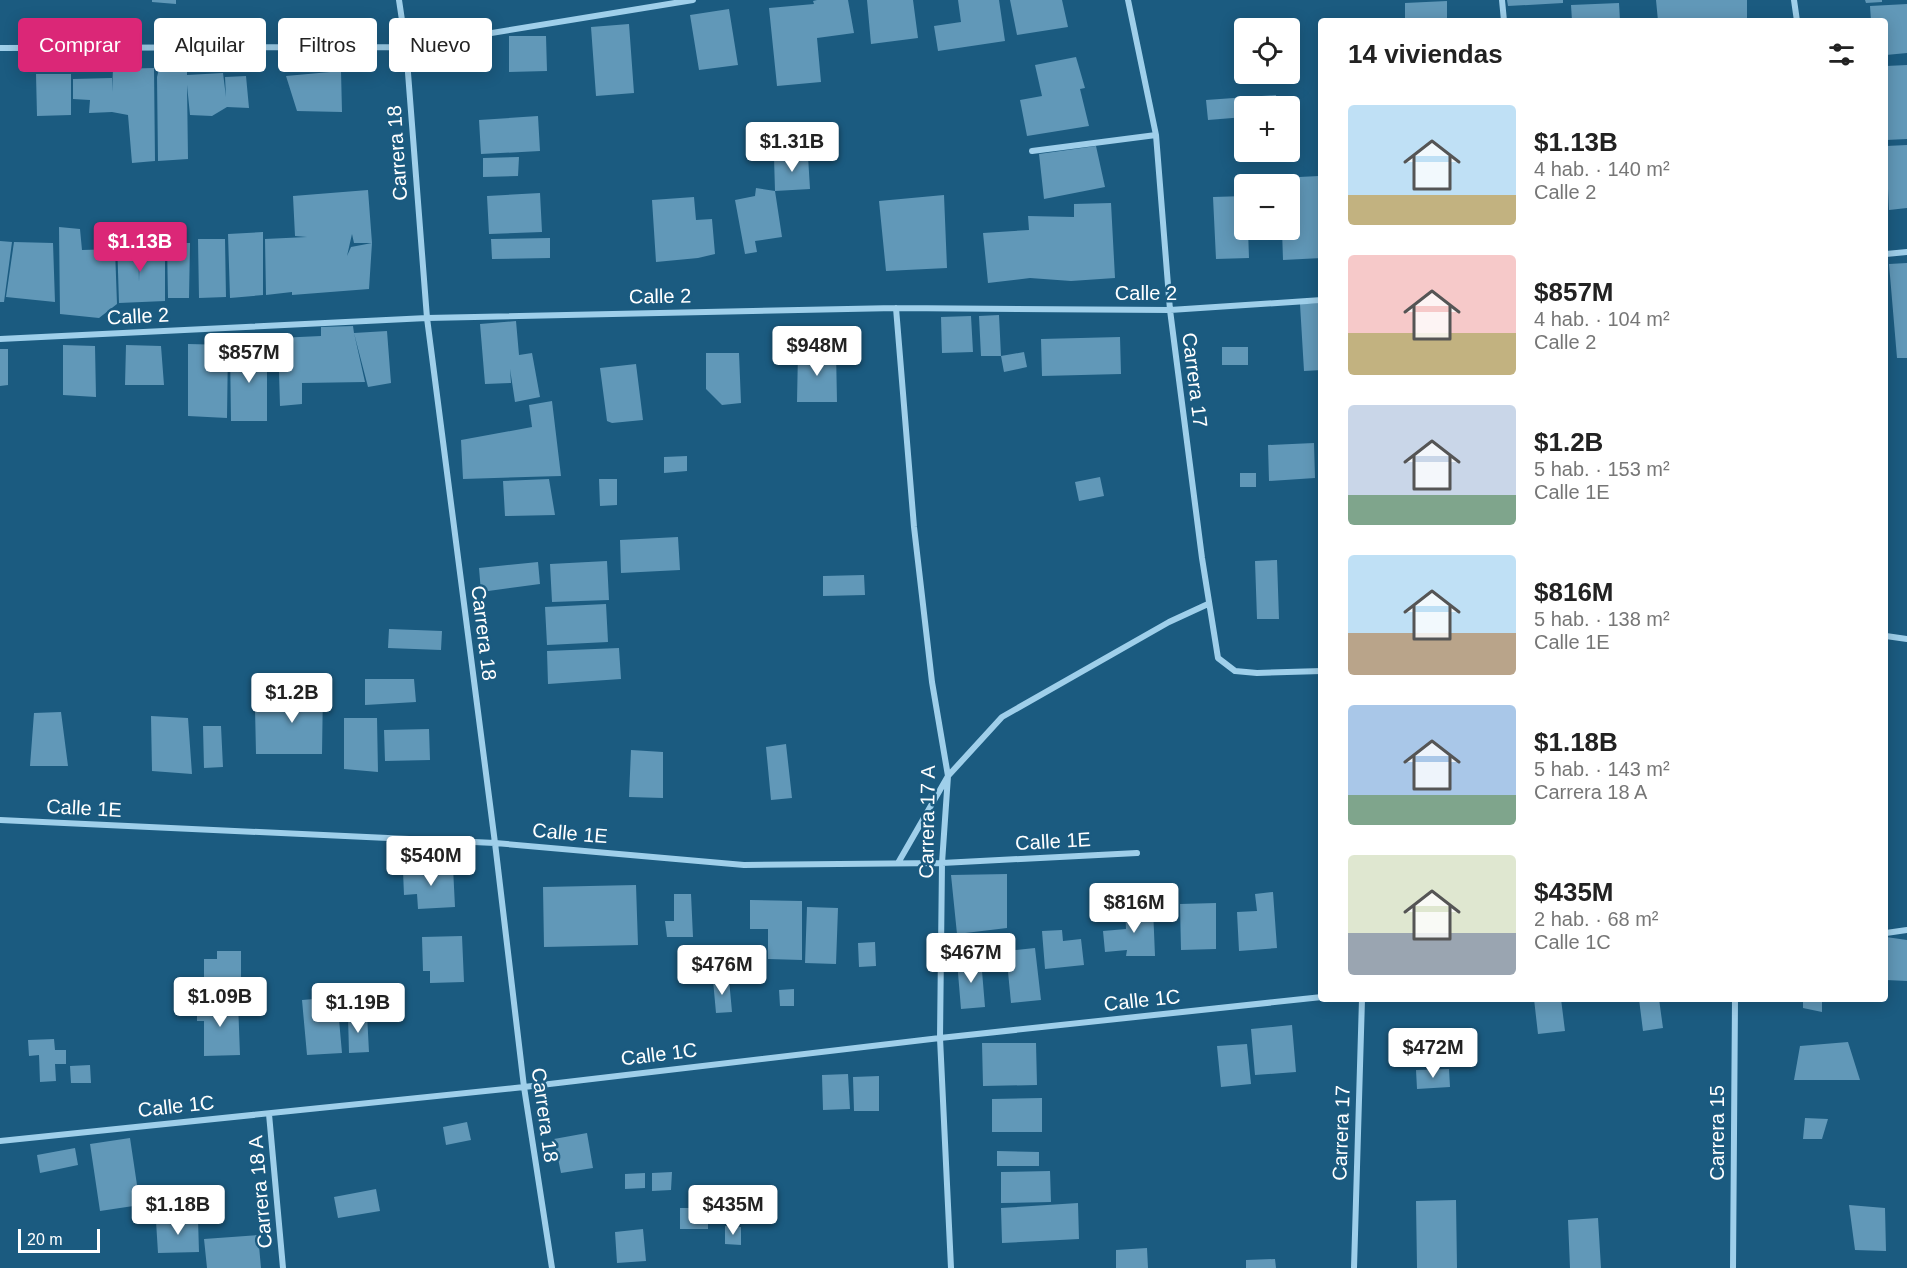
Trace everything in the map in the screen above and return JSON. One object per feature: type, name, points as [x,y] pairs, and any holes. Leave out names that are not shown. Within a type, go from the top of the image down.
[{"type":"street","name":"Carrera 18","points":[[399,0],[402,18]]},
{"type":"street","points":[[492,33],[693,0]]},
{"type":"street","name":"Carrera 17","points":[[1128,0],[1156,135],[1170,310],[1208,604],[1218,658],[1235,671],[1257,673],[1318,671]]},
{"type":"street","points":[[1502,0],[1504,18]]},
{"type":"street","points":[[1794,0],[1797,18]]},
{"type":"street","points":[[0,48],[389,47]]},
{"type":"street","name":"Carrera 18","points":[[408,72],[427,318],[524,1087],[552,1268]]},
{"type":"street","points":[[1032,151],[1156,135]]},
{"type":"street","points":[[1888,254],[1907,252]]},
{"type":"street","name":"Calle 2","points":[[0,339],[427,318],[896,308],[1170,310],[1318,300]]},
{"type":"street","name":"Carrera 17 A","points":[[896,308],[915,538],[932,682],[948,776],[942,863],[940,1038],[951,1268]]},
{"type":"street","points":[[898,863],[948,776],[1002,717],[1169,622],[1208,604]]},
{"type":"street","points":[[1888,636],[1907,639]]},
{"type":"street","name":"Calle 1E","points":[[0,820],[495,843],[744,865],[942,863],[1137,853]]},
{"type":"street","points":[[1888,933],[1907,930]]},
{"type":"street","name":"Calle 1C","points":[[0,1141],[524,1087],[940,1038],[1318,998]]},
{"type":"street","name":"Carrera 17","points":[[1354,1268],[1362,1002]]},
{"type":"street","name":"Carrera 15","points":[[1733,1268],[1735,1002]]},
{"type":"street","name":"Carrera 18 A","points":[[269,1114],[283,1268]]},
{"type":"building","points":[[152,0],[176,0],[176,4],[152,2]]},
{"type":"building","points":[[848,0],[854,33],[817,38],[821,82],[777,86],[769,8],[814,4],[813,1]]},
{"type":"building","points":[[867,0],[913,0],[918,38],[871,44]]},
{"type":"building","points":[[958,0],[999,0],[1005,41],[938,51],[934,26],[961,22]]},
{"type":"building","points":[[1010,0],[1062,0],[1068,27],[1017,35]]},
{"type":"building","points":[[1507,0],[1563,0],[1563,3],[1508,6]]},
{"type":"building","points":[[1656,0],[1747,0],[1747,18],[1658,18]]},
{"type":"building","points":[[1865,0],[1882,0],[1882,2],[1866,3]]},
{"type":"building","points":[[1447,1],[1447,18],[1405,18],[1405,3]]},
{"type":"building","points":[[1619,3],[1620,18],[1572,18],[1571,5]]},
{"type":"building","points":[[1907,4],[1907,53],[1888,55],[1888,18],[1871,18],[1870,6]]},
{"type":"building","points":[[729,9],[738,65],[699,70],[690,15]]},
{"type":"building","points":[[629,24],[634,93],[596,96],[591,27]]},
{"type":"building","points":[[509,36],[546,36],[547,71],[509,72]]},
{"type":"building","points":[[1076,57],[1085,88],[1080,89],[1089,126],[1027,136],[1020,100],[1042,96],[1035,65]]},
{"type":"building","points":[[1907,65],[1907,139],[1888,140],[1888,66]]},
{"type":"building","points":[[142,68],[154,68],[155,161],[132,163],[128,115],[112,112],[89,113],[90,100],[73,99],[73,79],[112,78],[112,92],[113,72],[142,72]]},
{"type":"building","points":[[158,72],[187,72],[187,75],[223,73],[226,97],[225,77],[246,76],[249,108],[227,107],[212,116],[190,115],[187,85],[188,159],[158,161]]},
{"type":"building","points":[[341,72],[342,112],[297,111],[286,76]]},
{"type":"building","points":[[36,74],[71,74],[71,115],[37,116]]},
{"type":"building","points":[[1234,98],[1234,118],[1208,120],[1206,100]]},
{"type":"building","points":[[538,116],[540,151],[481,154],[479,120]]},
{"type":"building","points":[[1907,145],[1907,208],[1889,210],[1888,146]]},
{"type":"building","points":[[1096,146],[1105,187],[1044,199],[1039,154]]},
{"type":"building","points":[[808,156],[810,189],[775,191],[774,157]]},
{"type":"building","points":[[519,157],[518,176],[483,177],[483,158]]},
{"type":"building","points":[[1318,176],[1318,258],[1283,260],[1282,240],[1300,240],[1300,177]]},
{"type":"building","points":[[756,188],[775,191],[782,237],[755,241],[757,252],[745,254],[735,200],[755,196]]},
{"type":"building","points":[[368,190],[372,243],[369,289],[266,295],[265,239],[307,237],[295,236],[293,196]],"holes":[[[352,234],[354,243],[372,243],[351,247],[347,256]]]},
{"type":"building","points":[[540,193],[542,232],[489,234],[487,196]]},
{"type":"building","points":[[944,195],[947,268],[886,271],[879,201]]},
{"type":"building","points":[[1234,196],[1234,240],[1248,240],[1249,258],[1216,259],[1213,197]]},
{"type":"building","points":[[694,197],[696,220],[712,219],[715,254],[656,262],[652,200]]},
{"type":"building","points":[[1111,203],[1115,278],[1071,281],[1030,278],[988,283],[983,233],[1029,230],[1028,216],[1074,217],[1074,204]]},
{"type":"building","points":[[59,227],[80,229],[82,250],[115,249],[117,304],[99,318],[60,314]]},
{"type":"building","points":[[263,232],[263,295],[230,298],[228,234]]},
{"type":"building","points":[[550,238],[550,258],[492,259],[491,239]]},
{"type":"building","points":[[138,239],[139,282],[140,249],[165,250],[165,301],[119,303],[117,240]]},
{"type":"building","points":[[198,239],[225,239],[226,297],[199,298]]},
{"type":"building","points":[[0,241],[12,242],[4,302],[0,302]]},
{"type":"building","points":[[14,242],[53,243],[55,302],[6,297]]},
{"type":"building","points":[[167,243],[190,243],[189,298],[168,298]]},
{"type":"building","points":[[1907,263],[1907,358],[1897,358],[1889,264]]},
{"type":"building","points":[[1318,303],[1318,370],[1304,371],[1300,304]]},
{"type":"building","points":[[999,315],[1001,356],[981,356],[979,316]]},
{"type":"building","points":[[971,316],[973,352],[942,353],[941,317]]},
{"type":"building","points":[[516,321],[519,355],[532,353],[540,397],[515,402],[510,369],[511,383],[485,384],[480,324]]},
{"type":"building","points":[[353,326],[365,382],[302,383],[302,404],[280,406],[278,338],[321,336],[321,327]]},
{"type":"building","points":[[387,331],[391,383],[368,387],[354,333]]},
{"type":"building","points":[[1120,337],[1121,374],[1042,376],[1041,339]]},
{"type":"building","points":[[188,344],[228,345],[227,418],[188,416]]},
{"type":"building","points":[[63,345],[95,346],[96,397],[63,395]]},
{"type":"building","points":[[126,345],[161,346],[164,385],[125,385]]},
{"type":"building","points":[[230,347],[267,347],[267,421],[231,421]]},
{"type":"building","points":[[1222,347],[1248,347],[1248,365],[1222,365]]},
{"type":"building","points":[[0,349],[8,349],[8,385],[0,386]]},
{"type":"building","points":[[798,351],[836,351],[837,402],[797,402]]},
{"type":"building","points":[[1024,352],[1027,367],[1004,372],[1001,356]]},
{"type":"building","points":[[706,353],[739,353],[741,403],[722,405],[706,389]]},
{"type":"building","points":[[636,364],[643,420],[612,423],[607,421],[600,368]]},
{"type":"building","points":[[552,401],[561,476],[463,479],[461,440],[532,427],[529,405]]},
{"type":"building","points":[[1314,443],[1315,478],[1269,481],[1268,445]]},
{"type":"building","points":[[687,456],[687,471],[664,473],[664,457]]},
{"type":"building","points":[[1240,473],[1256,473],[1256,487],[1240,487]]},
{"type":"building","points":[[1100,477],[1104,496],[1079,501],[1075,482]]},
{"type":"building","points":[[549,479],[555,515],[505,516],[503,481]]},
{"type":"building","points":[[599,479],[617,479],[617,505],[600,506]]},
{"type":"building","points":[[678,537],[680,570],[621,573],[620,540]]},
{"type":"building","points":[[1277,560],[1279,619],[1257,619],[1255,561]]},
{"type":"building","points":[[607,561],[609,600],[552,602],[550,564]]},
{"type":"building","points":[[538,562],[540,584],[481,592],[479,568]]},
{"type":"building","points":[[864,575],[865,595],[823,596],[823,576]]},
{"type":"building","points":[[606,604],[608,642],[547,645],[545,607]]},
{"type":"building","points":[[389,629],[442,631],[441,650],[388,648]]},
{"type":"building","points":[[619,648],[621,679],[548,684],[547,651]]},
{"type":"building","points":[[365,679],[414,679],[416,702],[365,705]]},
{"type":"building","points":[[289,687],[323,687],[322,754],[256,754],[255,708],[285,706]]},
{"type":"building","points":[[61,712],[68,766],[30,766],[34,713]]},
{"type":"building","points":[[151,716],[188,718],[192,774],[152,771]]},
{"type":"building","points":[[344,718],[377,718],[378,772],[344,769]]},
{"type":"building","points":[[203,726],[221,726],[223,767],[204,768]]},
{"type":"building","points":[[429,729],[430,760],[385,761],[384,730]]},
{"type":"building","points":[[786,744],[792,798],[771,800],[766,747]]},
{"type":"building","points":[[631,750],[663,752],[663,798],[629,797]]},
{"type":"building","points":[[453,867],[455,907],[418,909],[417,894],[404,895],[403,871]]},
{"type":"building","points":[[1007,874],[1007,928],[957,934],[951,875]]},
{"type":"building","points":[[636,885],[638,945],[544,947],[543,887]]},
{"type":"building","points":[[1273,892],[1277,948],[1239,951],[1237,912],[1257,911],[1255,894]]},
{"type":"building","points":[[674,894],[691,894],[693,937],[667,937],[665,921],[674,921]]},
{"type":"building","points":[[750,900],[802,901],[802,960],[768,959],[768,929],[750,929]]},
{"type":"building","points":[[1216,903],[1216,949],[1181,950],[1180,904]]},
{"type":"building","points":[[807,907],[838,908],[836,964],[805,963]]},
{"type":"building","points":[[1153,908],[1155,956],[1126,956],[1127,950],[1105,952],[1103,931],[1126,929],[1125,909]]},
{"type":"building","points":[[1062,930],[1063,941],[1081,939],[1084,965],[1045,969],[1042,931]]},
{"type":"building","points":[[462,936],[464,982],[430,983],[430,971],[423,971],[422,937]]},
{"type":"building","points":[[1888,937],[1907,940],[1907,981],[1888,980]]},
{"type":"building","points":[[875,942],[876,966],[859,967],[858,943]]},
{"type":"building","points":[[1035,948],[1041,1000],[1011,1003],[1006,951]]},
{"type":"building","points":[[217,951],[241,951],[241,978],[204,979],[204,959],[217,959]]},
{"type":"building","points":[[981,959],[985,1007],[961,1009],[957,961]]},
{"type":"building","points":[[729,979],[732,1012],[716,1013],[713,980]]},
{"type":"building","points":[[794,989],[794,1006],[780,1006],[779,990]]},
{"type":"building","points":[[337,997],[342,1053],[307,1055],[302,1000]]},
{"type":"building","points":[[238,1002],[240,1055],[204,1056],[204,1021],[197,1021],[197,1004]]},
{"type":"building","points":[[1534,1002],[1561,1002],[1565,1031],[1538,1034]]},
{"type":"building","points":[[1639,1002],[1659,1002],[1663,1028],[1643,1031]]},
{"type":"building","points":[[1803,1002],[1822,1002],[1822,1012],[1803,1008]]},
{"type":"building","points":[[367,1014],[369,1052],[349,1053],[348,1015]]},
{"type":"building","points":[[1292,1025],[1296,1072],[1255,1075],[1251,1029]]},
{"type":"building","points":[[54,1039],[55,1050],[66,1050],[66,1064],[55,1064],[56,1081],[40,1082],[39,1055],[29,1056],[28,1040]]},
{"type":"building","points":[[1848,1042],[1860,1080],[1794,1080],[1800,1046]]},
{"type":"building","points":[[982,1043],[1036,1043],[1037,1085],[983,1086]]},
{"type":"building","points":[[1247,1044],[1251,1084],[1221,1087],[1217,1046]]},
{"type":"building","points":[[90,1065],[91,1083],[71,1083],[70,1066]]},
{"type":"building","points":[[1449,1069],[1450,1087],[1417,1089],[1416,1070]]},
{"type":"building","points":[[848,1074],[850,1109],[823,1110],[822,1075]]},
{"type":"building","points":[[879,1076],[879,1111],[854,1111],[853,1077]]},
{"type":"building","points":[[1042,1098],[1042,1132],[992,1132],[992,1099]]},
{"type":"building","points":[[1805,1118],[1828,1119],[1822,1139],[1803,1139]]},
{"type":"building","points":[[467,1122],[471,1140],[446,1145],[443,1127]]},
{"type":"building","points":[[587,1133],[593,1168],[561,1173],[554,1139]]},
{"type":"building","points":[[130,1138],[140,1205],[100,1211],[90,1144]]},
{"type":"building","points":[[75,1148],[78,1165],[40,1173],[37,1155]]},
{"type":"building","points":[[997,1151],[1039,1152],[1039,1166],[997,1166]]},
{"type":"building","points":[[1050,1171],[1051,1202],[1001,1203],[1001,1172]]},
{"type":"building","points":[[672,1172],[671,1190],[652,1191],[652,1173]]},
{"type":"building","points":[[645,1173],[645,1188],[625,1189],[625,1174]]},
{"type":"building","points":[[376,1189],[380,1211],[338,1218],[334,1197]]},
{"type":"building","points":[[1456,1200],[1457,1268],[1417,1268],[1416,1201]]},
{"type":"building","points":[[1078,1203],[1079,1239],[1002,1243],[1001,1208]]},
{"type":"building","points":[[1849,1205],[1885,1208],[1886,1251],[1855,1250]]},
{"type":"building","points":[[680,1208],[708,1208],[708,1229],[680,1229]]},
{"type":"building","points":[[1598,1218],[1601,1268],[1570,1268],[1568,1220]]},
{"type":"building","points":[[198,1219],[199,1252],[158,1253],[156,1221]]},
{"type":"building","points":[[725,1226],[741,1227],[741,1245],[725,1244]]},
{"type":"building","points":[[643,1229],[646,1261],[617,1263],[615,1232]]},
{"type":"building","points":[[258,1235],[261,1268],[207,1268],[204,1239]]},
{"type":"building","points":[[1147,1248],[1148,1268],[1116,1268],[1116,1250]]},
{"type":"building","points":[[1275,1259],[1276,1268],[1246,1268],[1246,1260]]}]
